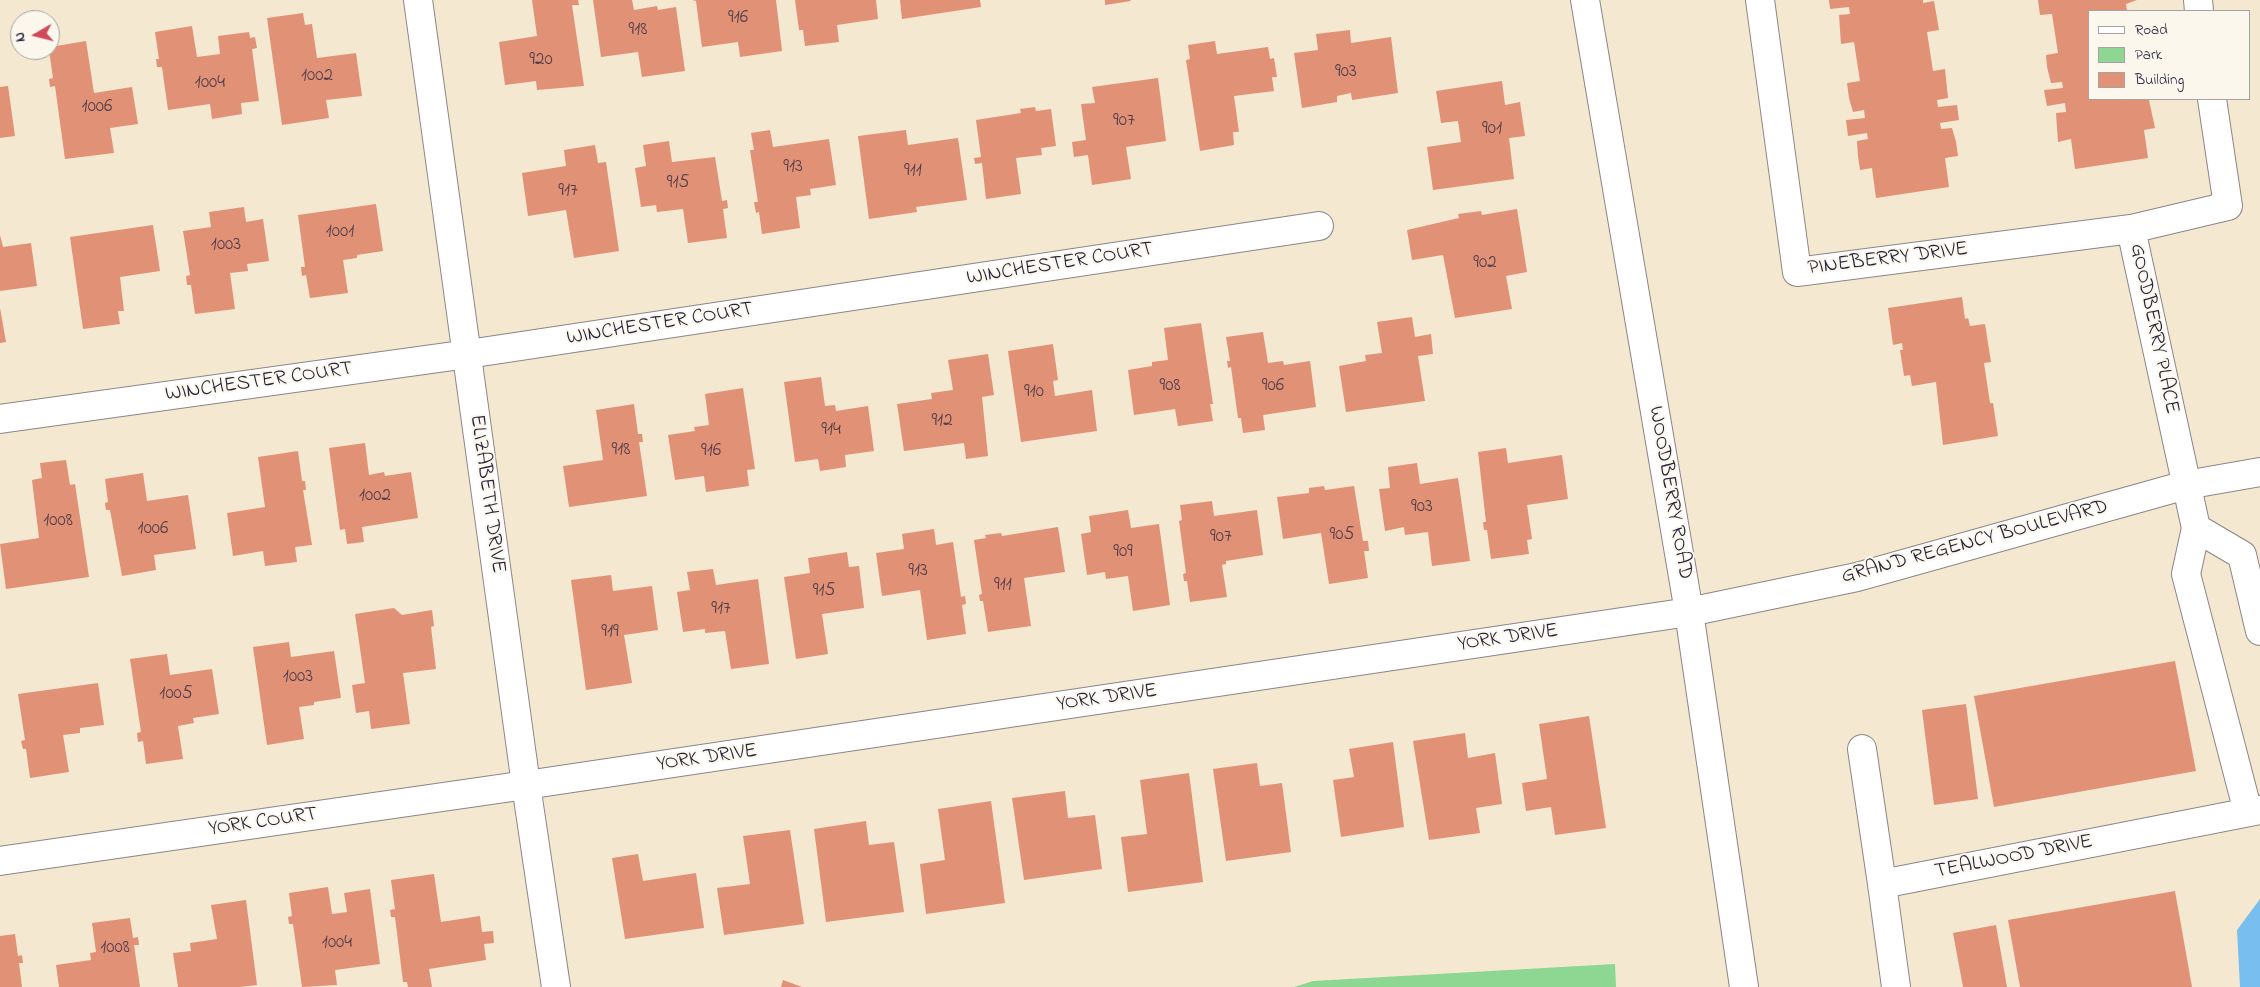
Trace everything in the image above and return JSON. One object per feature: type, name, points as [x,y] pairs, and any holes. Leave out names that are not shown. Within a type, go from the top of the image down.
[{"type":"street","name":"ELIZABETH DRIVE","points":[[418,0],[526,785],[556,987]]},
{"type":"street","name":"WOODBERRY ROAD","points":[[1585,0],[1689,612],[1744,987]]},
{"type":"street","name":"PINEBERRY DRIVE","points":[[1760,0],[1797,272],[2131,229]]},
{"type":"street","name":"GOODBERRY PLACE","points":[[2186,485],[2131,229],[2228,206],[2212,100]]},
{"type":"street","name":"WINCHESTER COURT","points":[[0,420],[468,354],[1319,226]]},
{"type":"street","name":"GRAND REGENCY BOULEVARD","points":[[1689,612],[1857,577],[2186,485],[2260,472]]},
{"type":"street","name":"TEALWOOD DRIVE","points":[[1882,884],[2254,811],[2186,574],[2196,528],[2186,485]]},
{"type":"street","points":[[2196,528],[2242,555],[2260,631]]},
{"type":"street","name":"YORK DRIVE","points":[[526,785],[1689,612]]},
{"type":"street","points":[[1862,749],[1896,987]]},
{"type":"street","name":"YORK COURT","points":[[0,861],[526,785]]},
{"type":"green space","points":[[1615,964],[1616,987],[1294,987],[1313,981]]},
{"type":"water","points":[[2260,899],[2260,987],[2240,987],[2237,930]]},
{"type":"building","points":[[532,0],[578,0],[579,5],[572,5],[584,86],[537,90],[536,81],[505,85],[499,42],[537,36]]},
{"type":"building","points":[[593,0],[632,0],[634,10],[657,6],[658,10],[676,7],[685,71],[642,77],[638,52],[601,57]]},
{"type":"building","points":[[692,0],[776,0],[782,51],[740,57],[738,42],[702,47],[696,1]]},
{"type":"building","points":[[795,0],[876,0],[878,19],[837,25],[839,42],[805,46],[803,30],[799,30]]},
{"type":"building","points":[[900,0],[980,0],[981,7],[902,19]]},
{"type":"building","points":[[1105,0],[1130,0],[1131,1],[1105,5]]},
{"type":"building","points":[[1829,0],[1923,0],[1923,3],[1934,1],[1939,30],[1927,32],[1933,71],[1945,69],[1948,98],[1937,100],[1938,107],[1957,105],[1959,120],[1940,123],[1941,129],[1952,128],[1958,156],[1945,158],[1949,187],[1876,198],[1872,168],[1860,170],[1858,156],[1857,141],[1868,139],[1867,133],[1848,136],[1846,120],[1865,118],[1864,110],[1853,112],[1849,98],[1847,83],[1860,81],[1854,42],[1841,44],[1839,15],[1850,14],[1849,7],[1830,9]]},
{"type":"building","points":[[2038,0],[2137,0],[2126,4],[2127,10],[2088,10],[2088,100],[2149,100],[2155,128],[2144,130],[2148,158],[2075,169],[2071,139],[2058,142],[2056,113],[2066,112],[2065,103],[2047,106],[2044,90],[2063,88],[2062,82],[2051,83],[2047,67],[2046,55],[2058,53],[2052,14],[2040,15]]},
{"type":"building","points":[[303,13],[305,25],[312,24],[317,58],[356,53],[362,96],[326,100],[329,118],[282,125],[267,18]]},
{"type":"building","points":[[192,26],[197,57],[220,54],[218,36],[249,32],[250,38],[255,37],[257,48],[252,49],[259,101],[241,103],[242,114],[212,119],[210,104],[168,110],[162,67],[157,67],[156,59],[159,59],[155,32]]},
{"type":"building","points":[[1350,30],[1351,43],[1391,37],[1398,93],[1352,100],[1351,93],[1337,96],[1337,102],[1302,108],[1294,53],[1318,50],[1316,34]]},
{"type":"building","points":[[86,41],[94,93],[132,87],[138,124],[110,128],[114,153],[65,159],[55,86],[50,87],[49,79],[53,78],[50,60],[60,60],[60,45]]},
{"type":"building","points":[[1215,41],[1217,54],[1268,47],[1270,59],[1274,58],[1277,77],[1272,77],[1274,91],[1234,96],[1239,132],[1233,132],[1234,145],[1200,151],[1186,60],[1190,59],[1188,45]]},
{"type":"building","points":[[1158,78],[1166,141],[1126,147],[1131,179],[1092,185],[1088,155],[1074,157],[1072,142],[1086,140],[1081,104],[1095,103],[1092,87]]},
{"type":"building","points":[[1502,81],[1505,105],[1520,102],[1525,136],[1509,138],[1514,179],[1433,190],[1427,147],[1461,142],[1458,121],[1441,123],[1436,91]]},
{"type":"building","points":[[8,86],[15,136],[0,138],[0,87]]},
{"type":"building","points":[[1035,107],[1036,111],[1051,109],[1056,146],[1041,148],[1042,155],[1016,158],[1021,194],[986,199],[982,163],[975,164],[974,158],[981,157],[976,120],[1021,113],[1020,109]]},
{"type":"building","points":[[770,130],[773,147],[829,139],[836,185],[810,189],[811,195],[796,197],[800,228],[762,234],[759,212],[756,213],[754,202],[758,202],[750,150],[754,150],[751,133]]},
{"type":"building","points":[[906,130],[908,145],[958,138],[967,200],[916,207],[917,212],[869,219],[858,136]]},
{"type":"building","points":[[669,141],[672,162],[715,157],[722,201],[727,200],[728,208],[723,209],[727,238],[688,243],[683,209],[657,212],[656,205],[641,207],[635,168],[646,166],[643,145]]},
{"type":"building","points":[[595,145],[598,163],[606,162],[619,251],[574,258],[566,210],[528,216],[522,173],[566,166],[564,150]]},
{"type":"building","points":[[376,204],[383,251],[357,255],[357,258],[343,260],[348,293],[310,298],[306,275],[302,276],[301,267],[305,267],[298,215]]},
{"type":"building","points":[[244,207],[246,222],[263,219],[269,261],[247,264],[248,271],[230,273],[235,309],[195,314],[191,285],[187,285],[186,276],[190,275],[183,231],[211,227],[209,212]]},
{"type":"building","points":[[1517,209],[1527,272],[1506,276],[1512,309],[1455,318],[1443,255],[1412,260],[1407,230],[1459,218],[1458,214],[1481,211],[1482,215]]},
{"type":"building","points":[[153,225],[160,271],[120,277],[124,311],[118,311],[120,324],[83,329],[70,237]]},
{"type":"building","points":[[0,235],[3,247],[31,243],[37,286],[0,291]]},
{"type":"building","points":[[1962,297],[1965,319],[1968,318],[1970,326],[1985,324],[1991,362],[1984,363],[1990,403],[1993,403],[1998,436],[1943,445],[1936,382],[1912,386],[1910,375],[1904,376],[1900,350],[1903,350],[1902,343],[1893,345],[1888,308]]},
{"type":"building","points":[[0,308],[6,342],[0,343]]},
{"type":"building","points":[[1412,317],[1415,337],[1431,334],[1433,354],[1418,356],[1425,401],[1346,412],[1339,366],[1366,361],[1365,355],[1382,353],[1377,322]]},
{"type":"building","points":[[1201,323],[1213,404],[1210,404],[1213,421],[1178,426],[1175,409],[1134,415],[1128,370],[1152,366],[1152,362],[1168,360],[1164,328]]},
{"type":"building","points":[[1263,332],[1268,363],[1283,361],[1284,365],[1310,361],[1316,407],[1263,415],[1265,430],[1243,433],[1241,418],[1238,418],[1231,367],[1228,368],[1227,361],[1230,361],[1226,337]]},
{"type":"building","points":[[1053,344],[1058,380],[1053,381],[1055,396],[1092,390],[1097,431],[1021,442],[1008,351]]},
{"type":"building","points":[[988,354],[994,395],[982,397],[988,456],[966,459],[964,443],[904,451],[897,404],[932,399],[931,393],[953,390],[948,360]]},
{"type":"building","points":[[821,377],[825,406],[835,405],[836,411],[868,406],[874,451],[845,455],[846,467],[820,471],[818,459],[795,462],[784,382]]},
{"type":"building","points":[[743,388],[755,469],[747,470],[749,486],[706,492],[704,476],[675,480],[668,435],[695,431],[694,427],[709,425],[705,394]]},
{"type":"building","points":[[634,404],[638,434],[642,434],[643,442],[639,442],[647,496],[569,507],[563,466],[603,460],[596,410]]},
{"type":"building","points":[[365,443],[369,475],[384,472],[385,476],[411,472],[418,518],[362,527],[364,542],[347,544],[345,529],[340,530],[329,448]]},
{"type":"building","points":[[1506,448],[1508,463],[1562,455],[1568,499],[1527,505],[1532,539],[1527,540],[1529,554],[1491,559],[1487,530],[1484,530],[1483,522],[1486,522],[1478,452]]},
{"type":"building","points":[[298,451],[302,481],[305,481],[306,490],[303,490],[312,545],[295,547],[297,562],[265,566],[263,551],[233,556],[227,513],[265,507],[258,457]]},
{"type":"building","points":[[66,460],[70,485],[75,484],[89,577],[6,589],[0,544],[39,538],[32,480],[42,478],[40,463]]},
{"type":"building","points":[[1417,463],[1420,484],[1458,478],[1470,561],[1432,566],[1428,532],[1405,535],[1404,527],[1385,531],[1379,489],[1390,488],[1388,467]]},
{"type":"building","points":[[143,473],[147,501],[188,495],[196,549],[154,555],[156,570],[122,576],[110,510],[106,510],[105,503],[108,502],[105,479]]},
{"type":"building","points":[[1324,486],[1325,490],[1354,486],[1363,541],[1368,541],[1369,551],[1364,551],[1368,578],[1329,584],[1321,533],[1283,539],[1277,497],[1309,493],[1309,488]]},
{"type":"building","points":[[1212,501],[1214,516],[1257,510],[1263,555],[1226,561],[1226,564],[1222,565],[1227,597],[1190,602],[1187,581],[1184,581],[1183,574],[1186,573],[1179,521],[1182,520],[1180,505]]},
{"type":"building","points":[[1128,510],[1131,528],[1159,524],[1170,605],[1133,611],[1128,576],[1106,579],[1105,572],[1087,575],[1081,534],[1091,532],[1089,516]]},
{"type":"building","points":[[1058,527],[1065,572],[1024,578],[1031,626],[988,632],[983,601],[980,601],[979,595],[982,594],[974,540],[986,538],[985,535],[1001,533],[1002,536]]},
{"type":"building","points":[[934,529],[936,545],[953,542],[961,597],[965,596],[966,604],[962,605],[966,634],[927,640],[920,590],[882,596],[876,553],[904,549],[902,534]]},
{"type":"building","points":[[847,552],[849,567],[859,566],[864,608],[822,614],[828,654],[796,659],[784,577],[810,573],[808,558]]},
{"type":"building","points":[[713,569],[716,585],[758,579],[769,664],[731,669],[725,631],[705,633],[705,629],[683,632],[677,592],[690,590],[687,572]]},
{"type":"building","points":[[611,575],[613,591],[652,586],[658,630],[624,635],[632,683],[586,690],[571,580]]},
{"type":"building","points":[[394,608],[402,615],[432,610],[434,626],[431,627],[436,669],[403,673],[410,724],[371,729],[369,711],[356,713],[352,685],[365,683],[355,614]]},
{"type":"building","points":[[289,642],[291,657],[334,651],[341,698],[314,702],[314,705],[299,707],[304,739],[267,745],[253,647]]},
{"type":"building","points":[[167,654],[170,675],[212,669],[219,714],[193,718],[194,723],[178,726],[183,759],[146,764],[143,741],[138,742],[137,733],[141,732],[130,659]]},
{"type":"building","points":[[2175,661],[2196,771],[1994,807],[1974,696]]},
{"type":"building","points":[[98,683],[104,725],[80,728],[80,733],[63,735],[69,772],[30,778],[26,749],[23,749],[21,741],[25,740],[18,694]]},
{"type":"building","points":[[1966,704],[1978,799],[1934,805],[1922,710]]},
{"type":"building","points":[[1589,716],[1606,828],[1555,835],[1551,807],[1526,811],[1522,783],[1547,779],[1539,724]]},
{"type":"building","points":[[1465,733],[1468,758],[1495,753],[1502,804],[1476,808],[1480,833],[1429,840],[1413,741]]},
{"type":"building","points":[[1393,742],[1404,827],[1341,837],[1333,780],[1354,777],[1349,749]]},
{"type":"building","points":[[1257,763],[1260,786],[1282,783],[1291,852],[1226,861],[1213,769]]},
{"type":"building","points":[[1189,773],[1203,882],[1128,892],[1121,837],[1147,834],[1140,780]]},
{"type":"building","points":[[1065,791],[1068,818],[1095,815],[1102,869],[1024,880],[1012,798]]},
{"type":"building","points":[[991,801],[1005,903],[926,914],[920,864],[945,860],[938,809]]},
{"type":"building","points":[[866,821],[869,845],[894,842],[904,912],[826,922],[814,829]]},
{"type":"building","points":[[790,830],[804,924],[724,935],[717,888],[750,884],[743,836]]},
{"type":"building","points":[[638,854],[643,881],[696,873],[704,928],[625,939],[612,858]]},
{"type":"building","points":[[434,874],[441,922],[480,916],[482,932],[493,931],[494,943],[484,944],[486,960],[429,969],[432,987],[408,987],[407,982],[403,982],[395,917],[391,917],[390,910],[395,909],[391,880]]},
{"type":"building","points":[[328,887],[332,914],[347,912],[344,893],[370,889],[380,964],[335,970],[337,985],[302,987],[293,924],[289,924],[288,917],[292,916],[289,893]]},
{"type":"building","points":[[2175,891],[2192,987],[2020,987],[2008,920]]},
{"type":"building","points":[[246,900],[257,985],[240,987],[178,987],[173,953],[191,951],[190,943],[217,939],[211,905]]},
{"type":"building","points":[[130,918],[133,938],[138,937],[139,945],[134,945],[140,987],[59,987],[56,965],[91,960],[90,953],[96,952],[92,923]]},
{"type":"building","points":[[1996,925],[2007,987],[1963,987],[1953,933]]},
{"type":"building","points":[[15,934],[18,956],[22,955],[23,963],[19,963],[22,987],[0,987],[0,936]]},
{"type":"building","points":[[783,980],[802,987],[781,987]]}]
